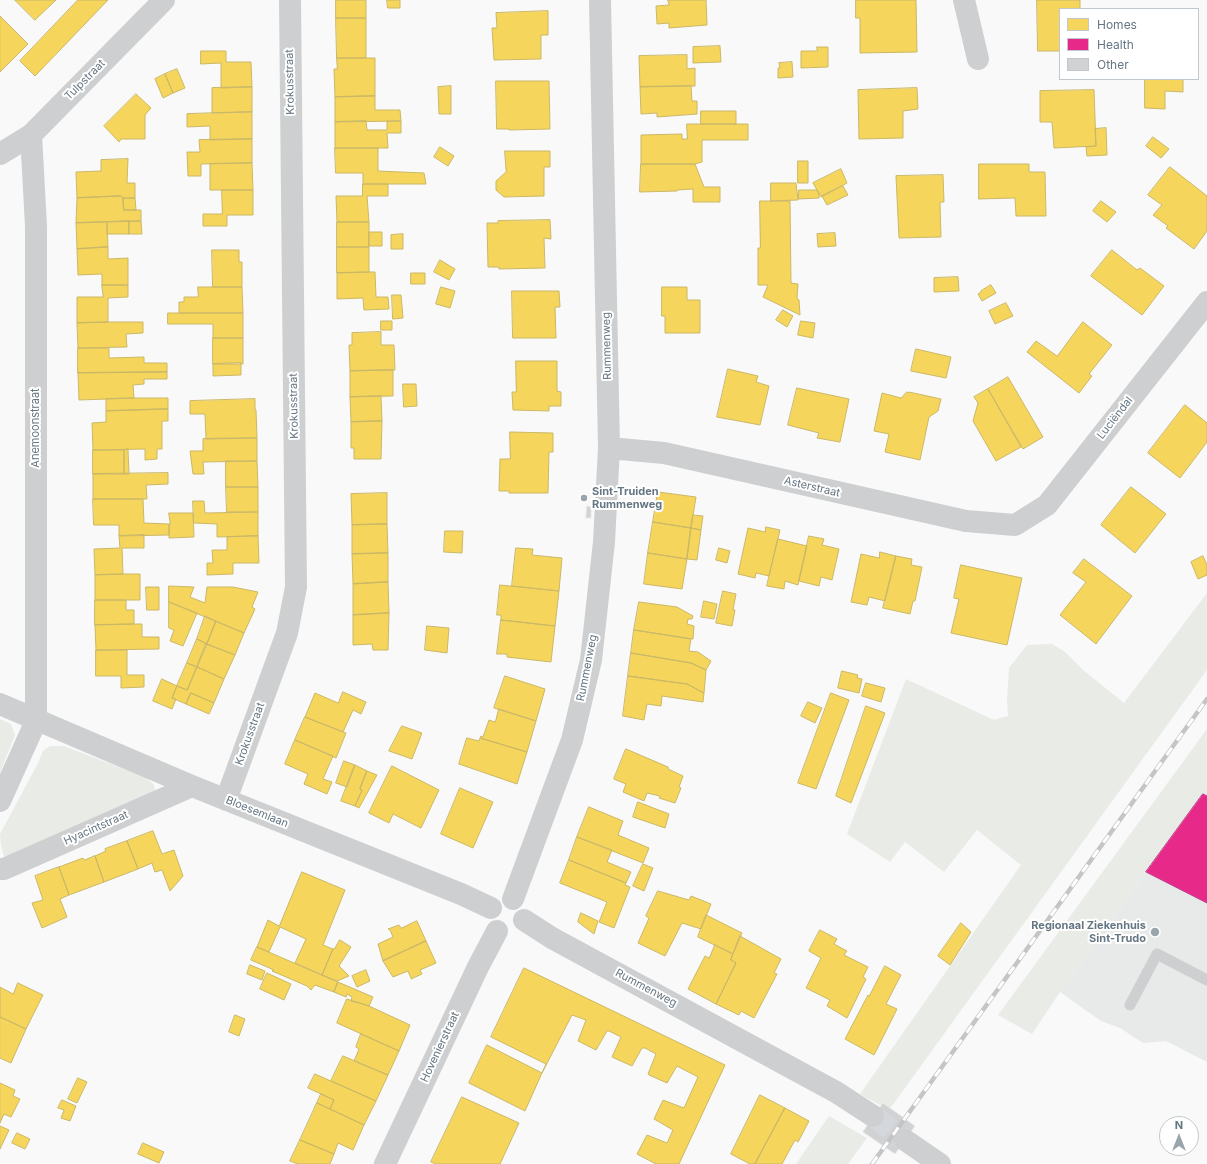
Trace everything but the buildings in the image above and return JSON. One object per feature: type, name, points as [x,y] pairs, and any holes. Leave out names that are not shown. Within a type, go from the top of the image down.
[{"type":"street","name":"Tulpstraat","points":[[0,154],[31,135],[164,0]]},
{"type":"street","name":"Krokusstraat","points":[[226,800],[287,633],[296,587],[290,0]]},
{"type":"street","name":"Rummenweg","points":[[513,899],[572,740],[591,660],[604,542],[609,448],[600,0]]},
{"type":"street","points":[[964,0],[978,59]]},
{"type":"street","name":"Anemoonstraat","points":[[31,135],[36,226],[36,720]]},
{"type":"street","name":"Luciëndal","points":[[1015,524],[1047,505],[1207,302]]},
{"type":"street","name":"Asterstraat","points":[[609,448],[664,453],[966,522],[1015,524]]},
{"type":"street","name":"Bloesemlaan","points":[[0,704],[192,786],[467,896],[491,908]]},
{"type":"street","points":[[0,801],[36,720]]},
{"type":"street","name":"Hyacintstraat","points":[[0,869],[4,869],[192,786]]},
{"type":"street","points":[[505,898],[513,899],[520,904],[524,912],[524,920],[520,928],[513,933],[505,934],[496,931],[491,924],[489,916],[491,908],[496,901],[505,898]]},
{"type":"street","name":"Rummenweg","points":[[524,920],[552,938],[829,1088],[873,1116]]},
{"type":"street","name":"Hovenierstraat","points":[[385,1164],[496,931]]},
{"type":"street","points":[[905,1140],[940,1164]]},
{"type":"lane","points":[[1130,1005],[1157,954],[1207,980]]},
{"type":"shaded area","points":[[1207,593],[1207,670],[889,1110],[860,1094],[1021,865],[977,830],[944,872],[905,842],[890,862],[847,834],[906,679],[994,720],[1008,716],[1007,700],[1009,668],[1027,645],[1052,644],[1065,652],[1082,669],[1124,703]]},
{"type":"shaded area","points":[[0,719],[11,724],[15,735],[0,773]]},
{"type":"shaded area","points":[[1207,729],[1207,788],[1060,992],[1032,1034],[998,1015]]},
{"type":"shaded area","points":[[50,746],[64,746],[145,777],[154,785],[155,792],[5,860],[1,846],[0,834],[43,751]]},
{"type":"shaded area","name":"Regionaal Ziekenhuis Sint-Trudo","points":[[1207,788],[1207,1062],[1166,1041],[1143,1043],[1120,1028],[1101,1021],[1060,992]]},
{"type":"shaded area","points":[[829,1116],[867,1138],[848,1164],[796,1164]]},
{"type":"tunnel","points":[[873,1116],[905,1140]]},
{"type":"railway","points":[[872,1164],[1207,699]]},
{"type":"place","name":"Sint-Truiden Rummenweg","points":[[584,498]]},
{"type":"place","name":"Regionaal Ziekenhuis Sint-Trudo","points":[[1155,932]]}]
